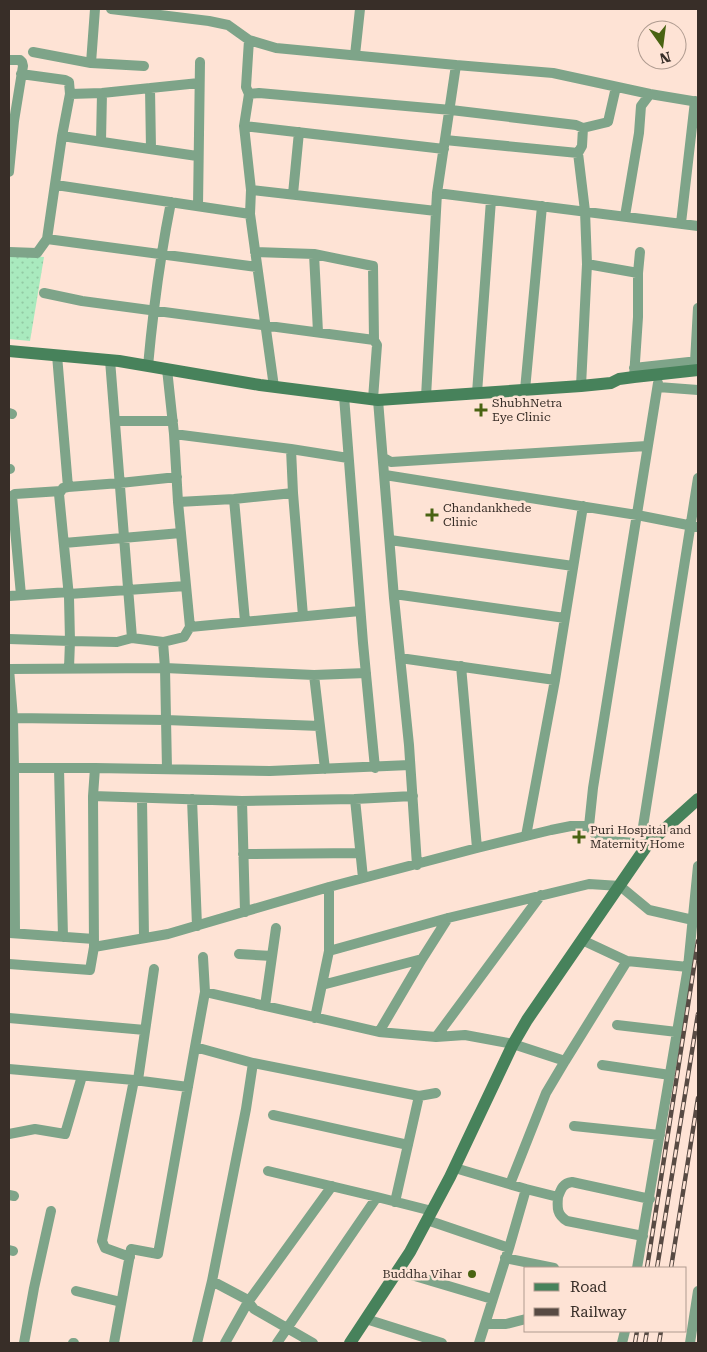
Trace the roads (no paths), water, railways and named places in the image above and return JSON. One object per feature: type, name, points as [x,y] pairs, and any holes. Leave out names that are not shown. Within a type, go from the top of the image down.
[{"type":"street","points":[[91,63],[95,9]]},
{"type":"street","points":[[111,9],[228,25],[249,40],[276,48],[553,73],[650,94],[697,101],[681,223]]},
{"type":"street","points":[[355,55],[360,9]]},
{"type":"street","points":[[249,40],[246,87],[249,94],[244,126],[251,190],[250,214],[274,387]]},
{"type":"street","points":[[33,52],[91,63],[144,66]]},
{"type":"street","points":[[9,60],[20,60],[22,62],[9,172]]},
{"type":"street","points":[[198,206],[197,156],[200,62]]},
{"type":"street","points":[[426,397],[437,193],[456,65]]},
{"type":"street","points":[[9,252],[37,253],[47,239],[70,94],[68,82],[65,80],[22,74]]},
{"type":"street","points":[[70,94],[102,93],[199,82]]},
{"type":"street","points":[[249,94],[259,93],[449,111],[576,125],[583,128],[608,122],[616,86]]},
{"type":"street","points":[[150,88],[151,149]]},
{"type":"street","points":[[101,141],[102,93]]},
{"type":"street","points":[[625,216],[639,133],[641,106],[650,94]]},
{"type":"street","points":[[244,126],[444,144],[578,153]]},
{"type":"street","points":[[581,386],[587,264],[585,211],[578,153],[582,146],[583,128]]},
{"type":"street","points":[[293,194],[299,132]]},
{"type":"street","points":[[62,136],[197,156]]},
{"type":"street","points":[[56,185],[250,214]]},
{"type":"street","points":[[251,190],[436,211]]},
{"type":"street","points":[[437,193],[698,226]]},
{"type":"street","points":[[478,393],[491,200]]},
{"type":"street","points":[[148,366],[153,310],[171,202]]},
{"type":"street","points":[[525,390],[542,206]]},
{"type":"street","points":[[47,239],[257,267]]},
{"type":"street","points":[[255,252],[314,254],[373,266],[374,340]]},
{"type":"street","points":[[634,373],[640,252]]},
{"type":"street","points":[[314,254],[318,332]]},
{"type":"street","points":[[587,264],[638,273]]},
{"type":"street","points":[[44,293],[82,301],[374,340],[378,344],[376,400],[384,458],[394,594],[413,796],[417,865]]},
{"type":"street","points":[[697,364],[698,308]]},
{"type":"street","points":[[9,351],[110,360],[274,387],[376,400],[611,383],[634,373],[697,364]]},
{"type":"street","points":[[57,355],[64,489],[59,494],[69,593],[69,668]]},
{"type":"street","points":[[110,360],[132,638]]},
{"type":"street","points":[[653,382],[697,364]]},
{"type":"street","points":[[9,639],[117,642],[132,638],[163,642],[184,637],[190,627],[167,369]]},
{"type":"street","points":[[634,373],[653,382],[698,390]]},
{"type":"street","points":[[611,383],[620,386],[698,378]]},
{"type":"street","points":[[648,844],[610,841],[596,836],[589,826],[593,788],[647,446],[653,382]]},
{"type":"street","points":[[344,396],[360,611],[375,768]]},
{"type":"street","points":[[115,422],[173,421]]},
{"type":"street","points":[[174,434],[348,458]]},
{"type":"street","points":[[384,458],[392,462],[647,446]]},
{"type":"street","points":[[291,449],[304,616]]},
{"type":"street","points":[[385,475],[583,506],[694,527]]},
{"type":"street","points":[[21,595],[12,524],[12,496],[16,494],[177,477]]},
{"type":"street","points":[[648,844],[642,833],[694,527],[698,478]]},
{"type":"street","points":[[178,502],[293,493]]},
{"type":"street","points":[[234,499],[245,621]]},
{"type":"street","points":[[526,836],[555,680],[583,506]]},
{"type":"street","points":[[64,543],[181,533]]},
{"type":"street","points":[[390,540],[573,566]]},
{"type":"street","points":[[9,596],[186,586]]},
{"type":"street","points":[[394,594],[565,618]]},
{"type":"street","points":[[190,627],[360,611]]},
{"type":"street","points":[[163,642],[167,770]]},
{"type":"street","points":[[400,658],[555,680]]},
{"type":"street","points":[[461,666],[477,848]]},
{"type":"street","points":[[366,673],[314,675],[165,668],[9,669],[13,718],[11,768],[12,933],[63,937],[94,943],[168,934],[329,887],[477,848],[571,826],[589,826]]},
{"type":"street","points":[[314,675],[325,769]]},
{"type":"street","points":[[13,718],[166,720],[320,726]]},
{"type":"street","points":[[11,768],[270,771],[410,765]]},
{"type":"street","points":[[59,768],[63,937]]},
{"type":"street","points":[[9,964],[90,970],[94,943],[92,796],[94,768]]},
{"type":"street","points":[[92,796],[242,800],[355,799],[413,796]]},
{"type":"street","points":[[142,798],[144,938]]},
{"type":"street","points":[[192,799],[197,926]]},
{"type":"street","points":[[355,799],[363,878]]},
{"type":"street","points":[[350,1343],[398,1271],[430,1216],[455,1168],[513,1044],[527,1020],[648,844],[698,799]]},
{"type":"street","points":[[242,800],[245,912]]},
{"type":"street","points":[[243,854],[360,854]]},
{"type":"street","points":[[637,1267],[688,967],[698,866]]},
{"type":"street","points":[[329,951],[448,918],[589,884],[620,886],[649,910],[693,920]]},
{"type":"street","points":[[315,1018],[329,951],[329,887]]},
{"type":"street","points":[[436,1037],[541,895]]},
{"type":"street","points":[[379,1032],[422,958],[448,918]]},
{"type":"street","points":[[265,1006],[276,928]]},
{"type":"street","points":[[582,940],[627,961],[688,967]]},
{"type":"street","points":[[239,954],[272,956]]},
{"type":"street","points":[[114,1343],[131,1249],[158,1254],[205,992],[203,957]]},
{"type":"street","points":[[322,985],[422,958]]},
{"type":"street","points":[[510,1184],[546,1093],[627,961]]},
{"type":"street","points":[[130,1257],[105,1248],[102,1240],[136,1080],[154,969]]},
{"type":"street","points":[[205,992],[379,1032],[436,1037],[466,1035],[513,1044],[565,1061]]},
{"type":"street","points":[[9,1018],[145,1030]]},
{"type":"street","points":[[617,1025],[677,1032]]},
{"type":"street","points":[[195,1048],[254,1064],[419,1096],[436,1093]]},
{"type":"street","points":[[197,1343],[212,1280],[254,1064]]},
{"type":"street","points":[[602,1065],[670,1075]]},
{"type":"street","points":[[9,1069],[136,1080],[188,1087]]},
{"type":"street","points":[[9,1134],[35,1129],[65,1134],[82,1076]]},
{"type":"street","points":[[395,1202],[419,1096]]},
{"type":"street","points":[[273,1115],[408,1145]]},
{"type":"street","points":[[574,1126],[660,1135]]},
{"type":"street","points":[[455,1168],[558,1197]]},
{"type":"street","points":[[268,1171],[395,1202],[430,1216],[507,1253],[551,1267]]},
{"type":"street","points":[[643,1236],[567,1221],[559,1213],[558,1197],[563,1186],[572,1182],[650,1199]]},
{"type":"street","points":[[225,1343],[248,1302],[332,1186]]},
{"type":"street","points":[[479,1343],[526,1189]]},
{"type":"street","points":[[278,1343],[377,1197]]},
{"type":"street","points":[[24,1343],[51,1211]]},
{"type":"street","points":[[398,1271],[492,1299]]},
{"type":"street","points":[[212,1280],[248,1302],[254,1309],[313,1343]]},
{"type":"street","points":[[76,1291],[121,1302]]},
{"type":"street","points":[[690,1343],[698,1291]]},
{"type":"street","points":[[366,1319],[442,1343]]},
{"type":"street","points":[[485,1324],[506,1324],[524,1320]]},
{"type":"railway","points":[[647,1267],[698,941]]},
{"type":"railway","points":[[657,1267],[698,1014]]},
{"type":"railway","points":[[671,1267],[698,1098]]},
{"type":"railway","points":[[635,1343],[637,1332]]},
{"type":"railway","points":[[645,1343],[647,1332]]},
{"type":"railway","points":[[659,1343],[661,1332]]},
{"type":"place","name":"ShubhNetra Eye Clinic","points":[[481,410]]},
{"type":"place","name":"Chandankhede Clinic","points":[[432,515]]},
{"type":"place","name":"Puri Hospital and Maternity Home","points":[[579,837]]},
{"type":"place","name":"Buddha Vihar","points":[[472,1274]]}]
